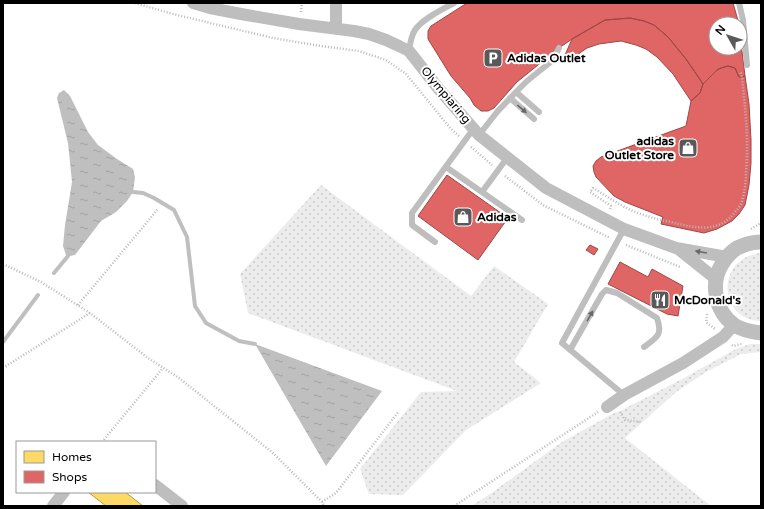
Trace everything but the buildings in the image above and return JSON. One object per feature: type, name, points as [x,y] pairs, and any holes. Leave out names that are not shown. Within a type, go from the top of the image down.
[{"type":"street","name":"Olympiaring","points":[[193,3],[241,14],[368,34],[386,40],[409,51],[438,88],[476,131],[507,158],[546,188],[624,228],[676,248],[727,257]]},
{"type":"street","points":[[336,3],[336,29]]},
{"type":"street","points":[[761,242],[750,243],[738,247],[727,257],[719,269],[715,289],[716,298],[720,308],[734,325],[748,331],[761,333]]},
{"type":"street","name":"Olympiaring","points":[[676,248],[716,279]]},
{"type":"street","points":[[615,401],[683,363],[723,337],[734,325]]},
{"type":"street","points":[[156,486],[182,506]]},
{"type":"street","points":[[53,506],[63,493]]},
{"type":"lane","points":[[409,51],[410,43],[415,30],[434,14],[454,3]]},
{"type":"lane","points":[[739,3],[743,20],[747,65]]},
{"type":"lane","points":[[435,242],[412,225],[412,213],[446,167],[476,131],[527,81],[553,60],[559,48]]},
{"type":"lane","points":[[516,92],[539,112]]},
{"type":"lane","points":[[510,98],[534,119]]},
{"type":"lane","points":[[482,192],[507,158]]},
{"type":"lane","points":[[446,167],[522,220]]},
{"type":"lane","points":[[615,401],[562,343],[624,228]]},
{"type":"lane","points":[[570,350],[602,294],[606,290],[617,293],[657,318],[660,326],[658,336],[644,347]]},
{"type":"path","points":[[590,192],[593,188],[638,213],[693,227],[704,228],[715,226],[730,218],[741,203],[745,188],[748,154],[747,126],[740,70]]},
{"type":"path","points":[[517,191],[520,187]]},
{"type":"path","points":[[78,305],[158,209]]},
{"type":"path","points":[[3,264],[41,282],[78,305],[148,358],[179,378],[273,453],[322,502],[324,506]]},
{"type":"path","points":[[3,368],[90,313]]},
{"type":"path","points":[[103,441],[163,368]]},
{"type":"path","points":[[454,506],[615,401],[625,420],[642,422]]},
{"type":"path","points":[[322,502],[336,493],[399,411]]},
{"type":"shaded area","points":[[321,185],[471,296],[494,266],[548,304],[514,362],[541,383],[466,430],[403,495],[369,494],[360,469],[421,392],[457,391],[248,313],[240,274]]},
{"type":"shaded area","points":[[761,253],[761,321],[747,318],[736,311],[730,300],[728,288],[729,276],[736,266],[746,257]]},
{"type":"shaded area","points":[[750,344],[761,344],[761,352],[741,354],[706,372],[676,392],[625,438],[711,506],[471,506],[562,442],[736,349]]},
{"type":"water","points":[[64,90],[70,96],[88,132],[98,145],[133,169],[135,177],[133,192],[127,201],[116,212],[101,221],[75,255],[70,256],[66,255],[63,246],[72,182],[68,143],[57,98],[59,93]]},
{"type":"water","points":[[255,344],[382,391],[326,466]]},
{"type":"waterway","points":[[133,192],[143,193],[174,210],[187,237],[195,306],[206,323],[239,341],[255,344]]},
{"type":"waterway","points":[[54,273],[68,256]]},
{"type":"waterway","points":[[3,342],[38,295]]},
{"type":"place","name":"Adidas Outlet","points":[[493,58]]},
{"type":"place","name":"adidas Outlet Store","points":[[688,148]]},
{"type":"place","name":"Adidas","points":[[463,217]]},
{"type":"place","name":"McDonald's","points":[[660,300]]}]
